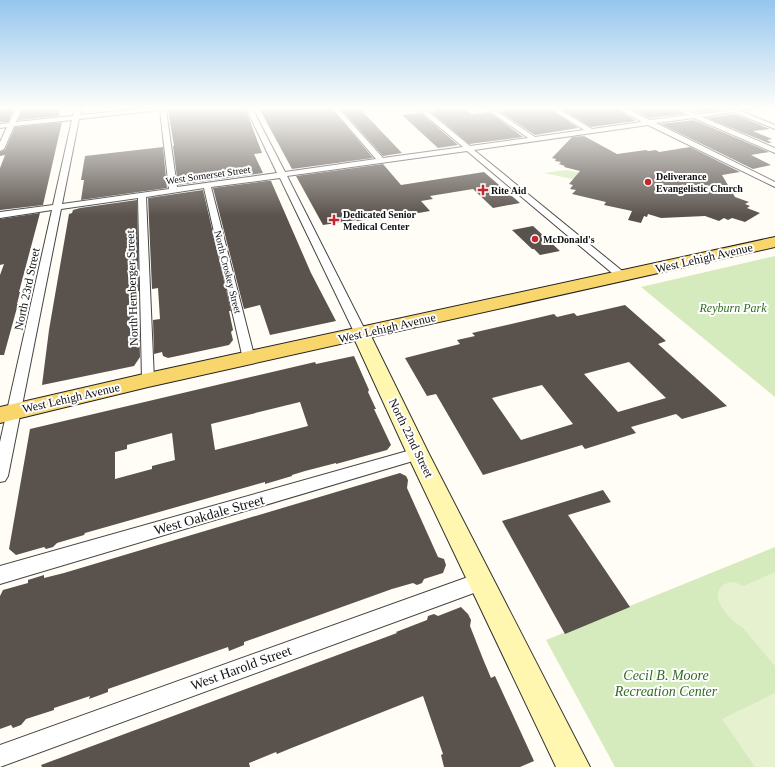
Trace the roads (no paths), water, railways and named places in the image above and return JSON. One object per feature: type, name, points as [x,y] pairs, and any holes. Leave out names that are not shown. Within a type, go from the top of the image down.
[{"type":"main road","name":"West Lehigh Avenue","points":[[6,414],[148,380],[249,359],[775,242]]},
{"type":"main road","name":"North 22nd Street","points":[[361,334],[418,454],[573,767]]},
{"type":"street","name":"North 23rd Street","points":[[0,476],[6,414],[58,207],[71,144]]},
{"type":"street","points":[[168,144],[173,190]]},
{"type":"street","name":"North 22nd Street","points":[[267,144],[361,334]]},
{"type":"street","points":[[366,144],[381,161]]},
{"type":"street","points":[[463,144],[622,276]]},
{"type":"street","name":"West Somerset Street","points":[[0,215],[503,144]]},
{"type":"street","points":[[692,144],[775,185]]},
{"type":"street","points":[[759,144],[775,151]]},
{"type":"street","name":"North Croskey Street","points":[[207,186],[249,359]]},
{"type":"street","name":"North Hemberger Street","points":[[142,195],[148,380]]},
{"type":"street","name":"West Oakdale Street","points":[[0,575],[418,454]]},
{"type":"street","name":"West Harold Street","points":[[0,756],[482,581]]},
{"type":"place","name":"Deliverance Evangelistic Church","points":[[648,182]]},
{"type":"place","name":"Rite Aid","points":[[483,190]]},
{"type":"place","name":"Dedicated Senior Medical Center","points":[[334,220]]},
{"type":"place","name":"McDonald's","points":[[535,239]]},
{"type":"park label","name":"Reyburn Park","points":[[733,308]]},
{"type":"park label","name":"Cecil B. Moore Recreation Center","points":[[666,684]]}]
